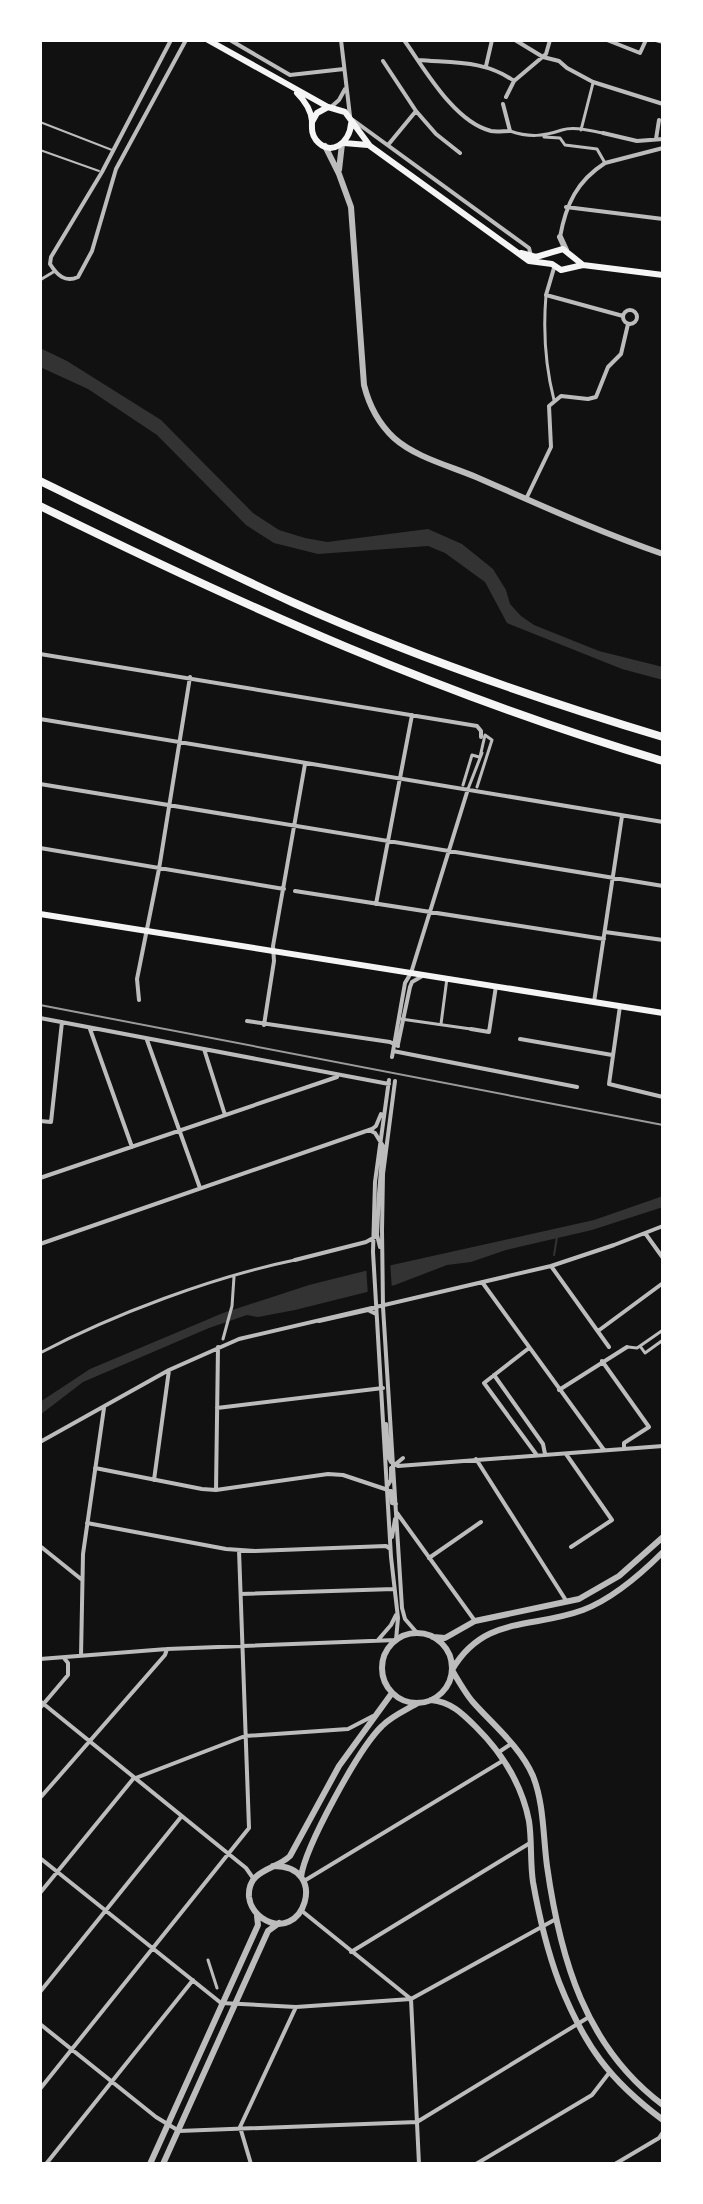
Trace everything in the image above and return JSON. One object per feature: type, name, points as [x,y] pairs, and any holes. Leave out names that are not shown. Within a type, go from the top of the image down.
[{"type":"highway","points":[[40,481],[293,603],[397,646],[513,689],[663,737]]},
{"type":"highway","points":[[40,506],[225,596],[386,665],[530,719],[663,761]]},
{"type":"main road","points":[[208,40],[295,90],[345,112],[370,146],[529,261],[561,270],[583,265],[663,275]]},
{"type":"main road","points":[[295,90],[308,106],[315,138],[325,146],[370,146]]},
{"type":"main road","points":[[312,122],[317,113],[330,107]]},
{"type":"main road","points":[[343,144],[350,134],[351,121]]},
{"type":"main road","points":[[517,252],[531,256],[568,253],[583,265]]},
{"type":"main road","points":[[553,266],[554,252]]},
{"type":"main road","points":[[568,253],[568,268]]},
{"type":"main road","points":[[40,914],[663,1013]]},
{"type":"street","points":[[171,40],[102,172],[51,257],[50,264],[60,277],[73,280],[83,268],[92,251],[116,169],[186,40]]},
{"type":"street","points":[[230,40],[290,75],[344,69]]},
{"type":"street","points":[[341,40],[351,121],[359,123],[529,248],[531,256]]},
{"type":"street","points":[[404,40],[439,90],[468,118],[492,132],[544,135],[559,134],[562,130],[581,130],[637,141],[663,139]]},
{"type":"street","points":[[486,66],[492,40]]},
{"type":"street","points":[[515,40],[593,82],[663,104]]},
{"type":"street","points":[[506,97],[514,81],[543,57],[550,40]]},
{"type":"street","points":[[607,40],[640,53],[646,40]]},
{"type":"street","points":[[656,40],[663,42]]},
{"type":"street","points":[[418,60],[486,66],[514,81]]},
{"type":"street","points":[[383,61],[416,111],[436,134],[460,153]]},
{"type":"street","points":[[581,130],[593,82]]},
{"type":"street","points":[[330,107],[339,100],[346,86]]},
{"type":"street","points":[[503,104],[510,131]]},
{"type":"street","points":[[388,145],[416,111]]},
{"type":"street","points":[[656,139],[659,120]]},
{"type":"street","points":[[544,135],[560,138],[565,145],[597,149],[605,163]]},
{"type":"street","points":[[339,174],[338,160],[343,144]]},
{"type":"street","points":[[325,146],[351,207],[361,367],[372,408],[386,429],[404,445],[526,499],[663,554]]},
{"type":"street","points":[[554,252],[566,207],[579,184],[605,163],[663,148]]},
{"type":"street","points":[[566,207],[663,219]]},
{"type":"street","points":[[560,237],[568,253]]},
{"type":"street","points":[[553,266],[544,323],[546,369],[554,400]]},
{"type":"street","points":[[40,280],[55,271]]},
{"type":"street","points":[[526,499],[551,447],[549,406],[561,396],[596,397],[608,367],[621,354],[628,324],[623,316],[546,295]]},
{"type":"street","points":[[623,316],[629,310],[637,314],[636,321],[628,324]]},
{"type":"street","points":[[40,654],[477,726],[481,737]]},
{"type":"street","points":[[139,1000],[137,979],[159,869],[190,677]]},
{"type":"street","points":[[376,904],[412,715]]},
{"type":"street","points":[[40,719],[663,822]]},
{"type":"street","points":[[395,1049],[407,980],[485,735],[492,740],[477,787]]},
{"type":"street","points":[[463,785],[472,755],[481,755],[486,759]]},
{"type":"street","points":[[264,1025],[273,951],[305,764]]},
{"type":"street","points":[[40,784],[293,828],[663,886]]},
{"type":"street","points":[[594,1002],[622,816]]},
{"type":"street","points":[[40,848],[284,889]]},
{"type":"street","points":[[295,891],[604,939]]},
{"type":"street","points":[[605,932],[663,940]]},
{"type":"street","points":[[400,971],[407,980]]},
{"type":"street","points":[[400,1019],[411,984],[424,975]]},
{"type":"street","points":[[441,1024],[447,978]]},
{"type":"street","points":[[400,1019],[489,1032],[496,986]]},
{"type":"street","points":[[620,1006],[609,1084],[663,1097]]},
{"type":"street","points":[[40,1018],[341,1076],[391,1082]]},
{"type":"street","points":[[247,1021],[577,1087]]},
{"type":"street","points":[[40,1121],[51,1122],[62,1022]]},
{"type":"street","points":[[89,1028],[132,1147]]},
{"type":"street","points":[[520,1039],[612,1055]]},
{"type":"street","points":[[147,1040],[200,1188]]},
{"type":"street","points":[[204,1049],[225,1115]]},
{"type":"street","points":[[40,1178],[341,1076]]},
{"type":"street","points":[[40,1244],[376,1126],[391,1082]]},
{"type":"street","points":[[391,1082],[383,1174],[383,1305],[402,1608],[405,1619],[418,1634]]},
{"type":"street","points":[[385,1103],[373,1243],[391,1541]]},
{"type":"street","points":[[367,1130],[387,1144]]},
{"type":"street","points":[[373,1243],[387,1144]]},
{"type":"street","points":[[40,1442],[169,1370],[239,1339],[551,1266],[663,1226]]},
{"type":"street","points":[[373,1243],[382,1230]]},
{"type":"street","points":[[645,1233],[663,1258]]},
{"type":"street","points":[[373,1243],[383,1247]]},
{"type":"street","points":[[40,1353],[104,1323],[234,1277],[373,1243],[383,1247]]},
{"type":"street","points":[[551,1266],[609,1347]]},
{"type":"street","points":[[223,1339],[232,1306],[234,1277]]},
{"type":"street","points":[[482,1282],[604,1450]]},
{"type":"street","points":[[598,1331],[663,1283]]},
{"type":"street","points":[[313,1321],[323,1322],[368,1310],[377,1315]]},
{"type":"street","points":[[559,1390],[602,1361],[627,1347],[637,1348],[663,1330]]},
{"type":"street","points":[[640,1346],[645,1353],[663,1340]]},
{"type":"street","points":[[216,1490],[218,1347]]},
{"type":"street","points":[[529,1348],[484,1383],[537,1455]]},
{"type":"street","points":[[602,1361],[649,1427],[624,1443],[624,1449]]},
{"type":"street","points":[[154,1480],[169,1370]]},
{"type":"street","points":[[494,1375],[543,1444],[545,1454]]},
{"type":"street","points":[[217,1408],[383,1388]]},
{"type":"street","points":[[81,1656],[81,1579],[104,1406]]},
{"type":"street","points":[[384,1418],[388,1428],[389,1458],[395,1464],[663,1446]]},
{"type":"street","points":[[393,1449],[410,1464]]},
{"type":"street","points":[[565,1453],[612,1520],[571,1547]]},
{"type":"street","points":[[396,1504],[392,1503],[389,1487],[391,1468],[403,1458]]},
{"type":"street","points":[[476,1459],[567,1602]]},
{"type":"street","points":[[395,1475],[410,1464]]},
{"type":"street","points":[[95,1468],[216,1490],[328,1474],[389,1487]]},
{"type":"street","points":[[373,1484],[389,1487]]},
{"type":"street","points":[[397,1515],[475,1621]]},
{"type":"street","points":[[397,1515],[391,1541],[386,1547],[396,1609],[396,1640],[388,1649],[382,1671],[392,1693],[400,1699],[419,1703]]},
{"type":"street","points":[[429,1558],[481,1522]]},
{"type":"street","points":[[87,1523],[239,1550],[386,1547]]},
{"type":"street","points":[[40,1659],[167,1649],[376,1642],[418,1634],[445,1638],[475,1621],[567,1602],[599,1589],[619,1576],[663,1537]]},
{"type":"street","points":[[40,1546],[81,1579]]},
{"type":"street","points":[[40,2089],[249,1828],[239,1550]]},
{"type":"street","points":[[256,1913],[270,1922],[279,1923],[302,1911],[307,1896],[302,1879],[304,1858],[355,1762],[382,1725],[419,1703],[431,1700],[446,1688],[452,1670],[472,1644],[504,1626],[583,1610],[625,1584],[663,1552]]},
{"type":"street","points":[[241,1594],[391,1589]]},
{"type":"street","points":[[376,1642],[391,1625],[396,1609]]},
{"type":"street","points":[[433,1637],[447,1651],[452,1670],[469,1697],[511,1744],[532,1775],[565,1957],[589,2017],[627,2076],[663,2105]]},
{"type":"street","points":[[40,1798],[167,1649]]},
{"type":"street","points":[[64,1658],[68,1663],[68,1675],[41,1704],[246,1868],[254,1880]]},
{"type":"street","points":[[150,2164],[258,1925],[249,1897],[254,1880],[265,1869],[290,1856],[339,1766],[392,1693]]},
{"type":"street","points":[[431,1700],[455,1707],[504,1760],[524,1805],[542,1926],[560,1984],[609,2073],[634,2099],[663,2120]]},
{"type":"street","points":[[40,1893],[133,1779],[245,1736],[348,1729],[375,1715]]},
{"type":"street","points":[[499,1752],[511,1744]]},
{"type":"street","points":[[302,1879],[504,1760]]},
{"type":"street","points":[[40,1992],[181,1817]]},
{"type":"street","points":[[351,1952],[544,1833]]},
{"type":"street","points":[[40,1858],[221,2003],[234,2006],[296,2007],[411,1999],[556,1919]]},
{"type":"street","points":[[273,1866],[291,1869],[302,1879]]},
{"type":"street","points":[[302,1911],[411,1999],[419,2164]]},
{"type":"street","points":[[163,2164],[268,1931],[279,1923]]},
{"type":"street","points":[[208,1960],[217,1988]]},
{"type":"street","points":[[46,2164],[193,1980]]},
{"type":"street","points":[[251,2164],[240,2127],[296,2007]]},
{"type":"street","points":[[40,2024],[179,2131],[417,2122],[589,2017]]},
{"type":"street","points":[[476,2164],[592,2095],[609,2073]]},
{"type":"street","points":[[615,2164],[659,2138],[663,2132]]},
{"type":"lane","points":[[40,122],[113,151]]},
{"type":"lane","points":[[40,150],[102,172]]},
{"type":"shaded area","points":[[40,348],[67,361],[161,420],[253,513],[279,530],[327,542],[428,529],[462,544],[493,569],[506,590],[510,604],[534,625],[599,651],[663,667],[663,680],[622,669],[507,623],[485,582],[445,553],[428,546],[318,554],[274,543],[246,525],[157,435],[88,389],[40,367]]},
{"type":"shaded area","points":[[663,1196],[663,1207],[592,1230],[506,1250],[471,1262],[447,1265],[395,1285],[295,1310],[258,1317],[247,1315],[209,1328],[83,1382],[40,1415],[40,1402],[90,1369],[223,1313],[309,1285],[594,1220]]},
{"type":"pier","points":[[390,1261],[392,1290],[368,1295],[366,1266]]},
{"type":"waterway","points":[[554,1255],[557,1237]]},
{"type":"railway","points":[[40,1005],[663,1125]]}]
